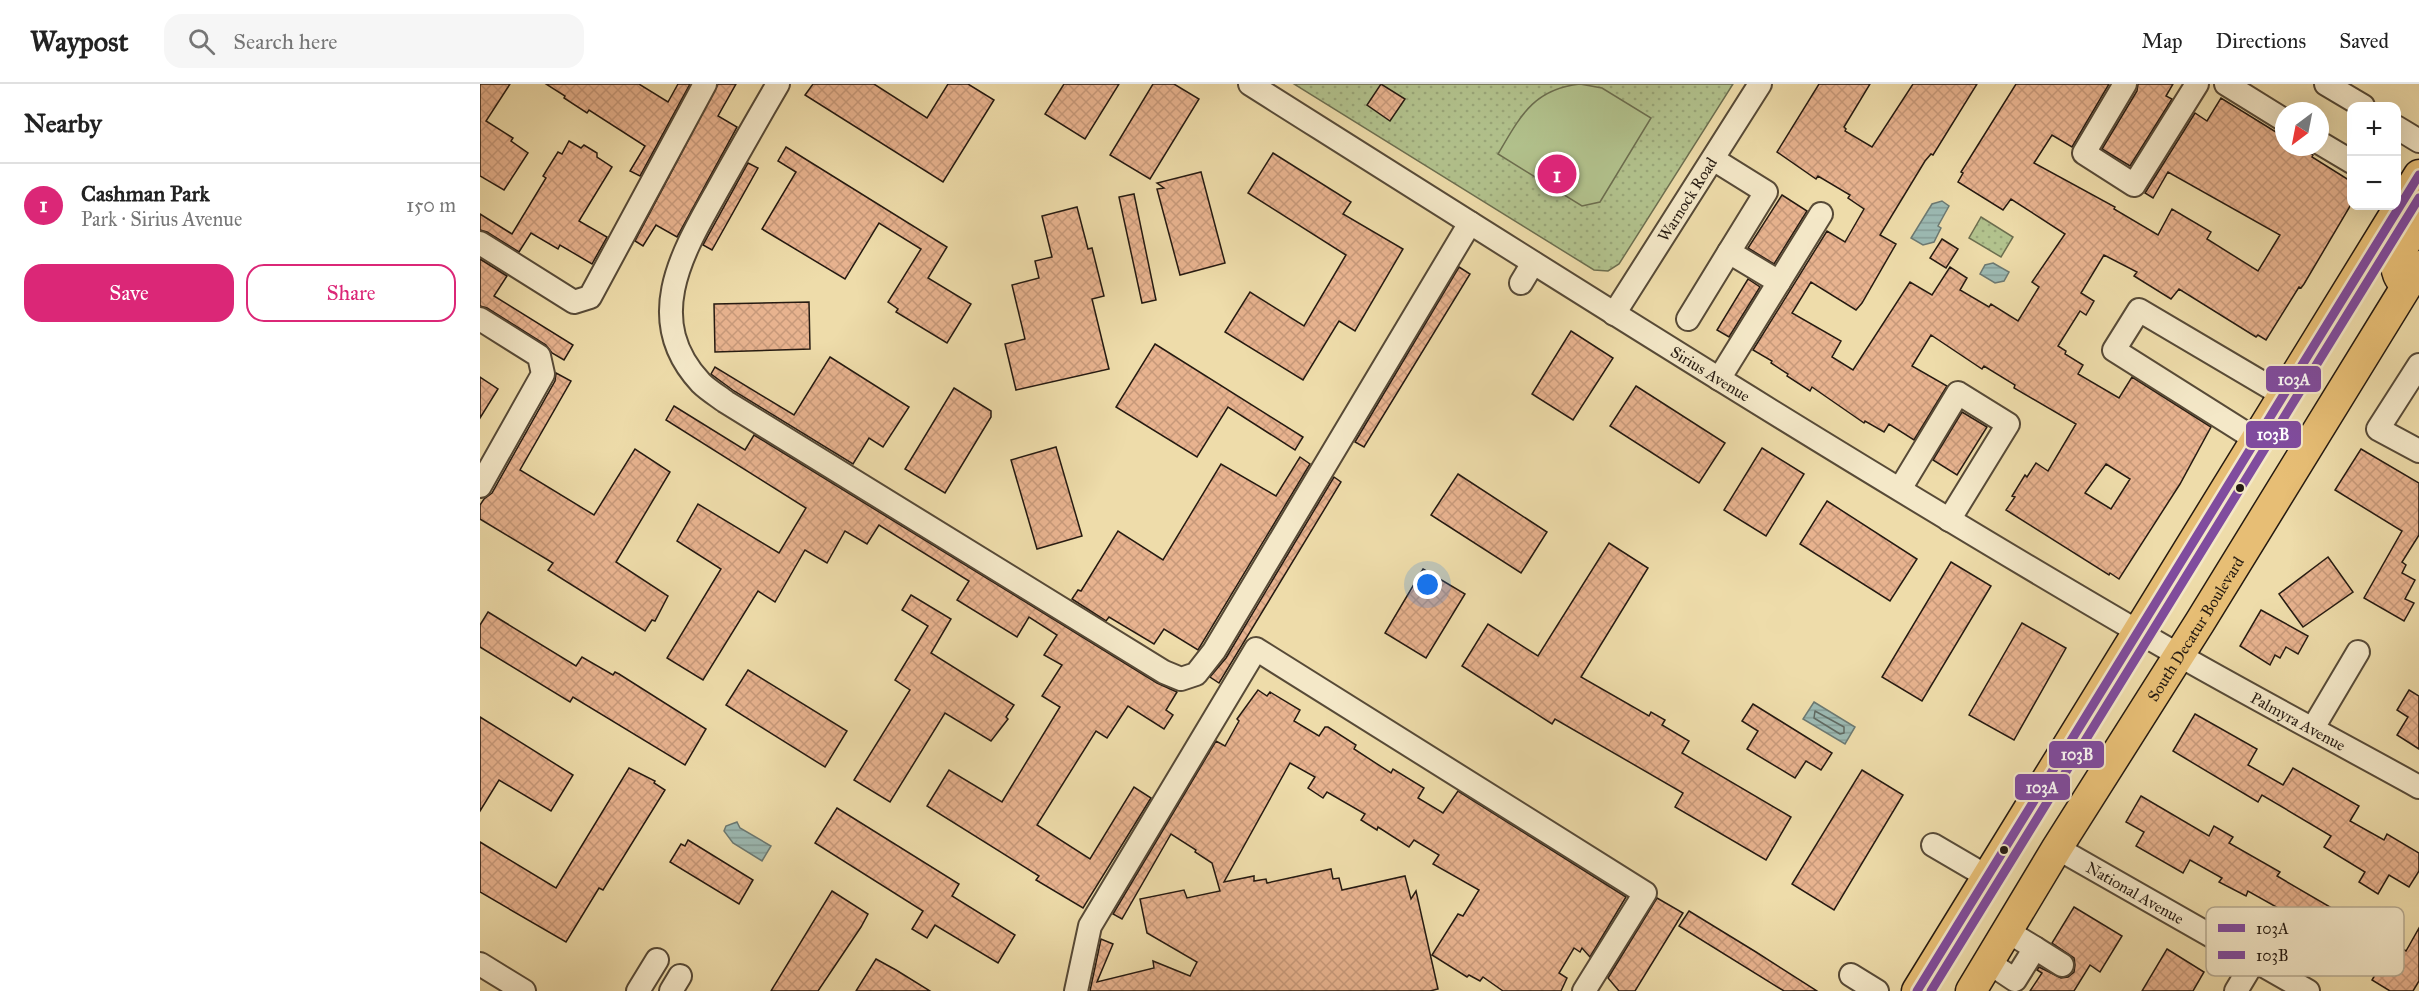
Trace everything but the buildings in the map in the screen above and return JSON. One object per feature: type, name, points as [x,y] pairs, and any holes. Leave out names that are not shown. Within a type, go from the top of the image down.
[{"type":"main road","points":[[2410,196],[2396,265],[2397,273],[2415,282]]},
{"type":"main road","points":[[1917,991],[2255,439],[2410,196]]},
{"type":"main road","name":"South Decatur Boulevard","points":[[1972,991],[2057,848],[2415,282]]},
{"type":"street","points":[[480,243],[574,302],[590,297],[705,84]]},
{"type":"street","points":[[778,84],[687,244],[670,299],[672,331],[680,356],[702,384],[726,402],[1164,672],[1181,679],[1196,674],[1214,651],[1470,223]]},
{"type":"street","name":"Sirius Avenue","points":[[1250,84],[1719,379],[1949,520],[2179,656]]},
{"type":"street","name":"Warnock Road","points":[[1614,314],[1760,84]]},
{"type":"street","points":[[2125,84],[2084,153],[2134,185],[2197,84]]},
{"type":"street","points":[[2226,84],[2275,114]]},
{"type":"street","points":[[2326,84],[2356,102]]},
{"type":"street","points":[[2401,130],[2419,141]]},
{"type":"street","points":[[2329,148],[2347,159]]},
{"type":"street","points":[[1689,319],[1766,192],[1713,159]]},
{"type":"street","points":[[1719,379],[1821,214]]},
{"type":"street","points":[[1729,252],[1779,282]]},
{"type":"street","points":[[1521,283],[1533,263]]},
{"type":"street","points":[[2255,439],[2114,350],[2139,310],[2283,395]]},
{"type":"street","points":[[480,319],[539,356],[543,374],[480,486]]},
{"type":"street","points":[[2419,365],[2378,429],[2419,452]]},
{"type":"street","points":[[1900,489],[1958,393],[2008,424],[1949,520]]},
{"type":"street","points":[[1076,991],[1090,926],[1256,649],[1645,893],[1584,991]]},
{"type":"street","points":[[2313,728],[2358,652]]},
{"type":"street","name":"Palmyra Avenue","points":[[2179,656],[2419,787]]},
{"type":"street","points":[[1933,845],[1986,876]]},
{"type":"street","name":"National Avenue","points":[[2057,848],[2206,933]]},
{"type":"street","points":[[2007,931],[2062,965]]},
{"type":"street","points":[[1988,962],[2015,980],[2035,948]]},
{"type":"street","points":[[638,991],[657,960]]},
{"type":"street","points":[[480,964],[524,991]]},
{"type":"street","points":[[1851,975],[1877,991]]},
{"type":"street","points":[[2236,991],[2245,976]]},
{"type":"street","name":"National Avenue","points":[[2281,976],[2308,991]]},
{"type":"green space","points":[[1294,84],[1733,84],[1619,264],[1608,271],[1594,270]]},
{"type":"green space","points":[[1580,84],[1602,88],[1651,118],[1600,202],[1582,206],[1498,154],[1521,117],[1539,99],[1550,92]]},
{"type":"green space","points":[[1981,217],[2013,237],[2001,257],[1969,238]]},
{"type":"water","points":[[1942,201],[1949,206],[1938,226],[1941,228],[1934,242],[1923,245],[1911,238],[1932,204]]},
{"type":"water","points":[[1993,263],[2009,272],[2004,281],[1995,283],[1980,274],[1985,265]]},
{"type":"water","points":[[1814,702],[1855,727],[1845,744],[1803,719]]},
{"type":"water","points":[[737,822],[740,828],[771,846],[762,861],[733,843],[724,831],[726,826]]},
{"type":"transit line","name":"103A","points":[[1917,991],[2419,175]]},
{"type":"transit line","name":"103B","points":[[1931,991],[2419,198]]},
{"type":"place","name":"Cashman Park","points":[[1557,174]]}]
